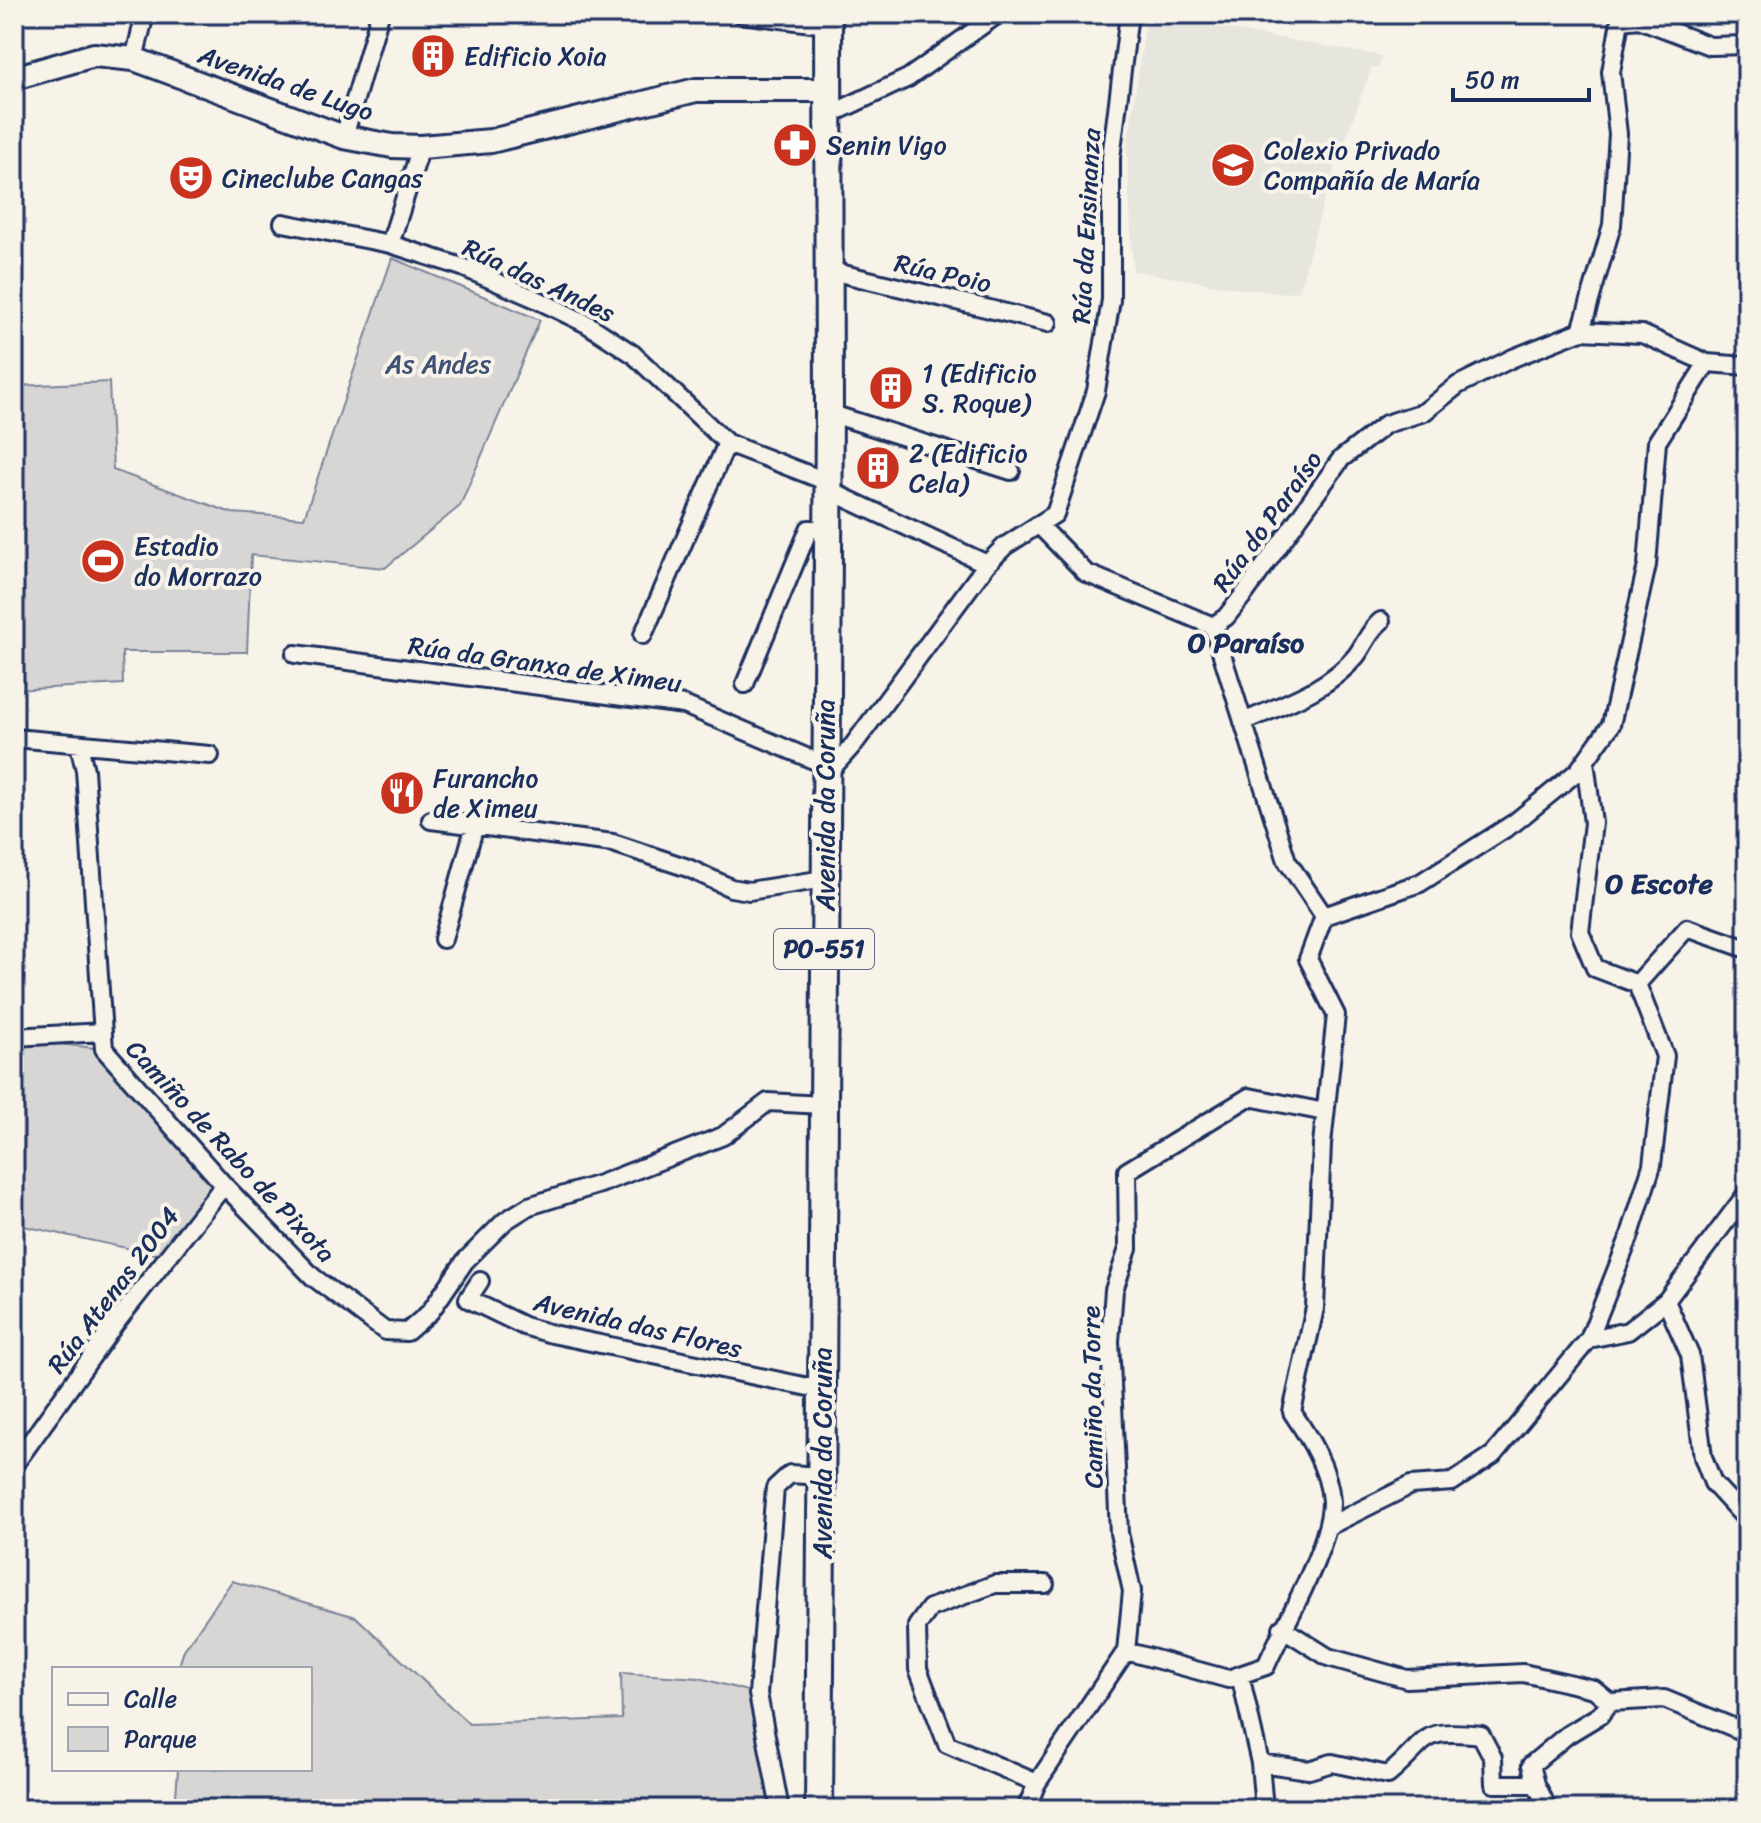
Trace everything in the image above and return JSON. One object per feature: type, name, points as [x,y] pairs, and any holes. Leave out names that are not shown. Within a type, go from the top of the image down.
[{"type":"main road","name":"PO-551","points":[[827,90],[828,20]]},
{"type":"main road","name":"Avenida da Coruña","points":[[819,1809],[829,413],[827,90]]},
{"type":"street","points":[[134,59],[145,14]]},
{"type":"street","points":[[344,137],[380,14]]},
{"type":"street","points":[[741,14],[828,20]]},
{"type":"street","points":[[827,116],[908,78],[998,14]]},
{"type":"street","name":"Rúa da Ensinanza","points":[[825,771],[854,744],[987,564],[1005,546],[1055,514],[1096,391],[1111,300],[1111,158],[1129,14]]},
{"type":"street","points":[[1747,45],[1710,46],[1639,19],[1617,18],[1611,72],[1618,134],[1612,225],[1581,331],[1642,334],[1707,363],[1747,366]]},
{"type":"street","name":"Avenida de Lugo","points":[[14,78],[94,55],[134,59],[344,137],[392,146],[421,147],[491,141],[696,90],[827,90]]},
{"type":"street","points":[[390,244],[421,147]]},
{"type":"street","name":"Rúa das Andes","points":[[283,223],[390,244],[462,267],[587,324],[633,354],[727,443],[828,486],[987,564]]},
{"type":"street","name":"Rúa Poio","points":[[827,270],[1048,323]]},
{"type":"street","name":"Rúa do Paraíso","points":[[1040,526],[1086,573],[1213,626],[1226,617],[1245,593],[1341,459],[1386,424],[1424,412],[1458,385],[1513,358],[1581,331]]},
{"type":"street","points":[[1324,916],[1420,883],[1514,823],[1578,771],[1611,725],[1630,652],[1647,565],[1657,442],[1707,363]]},
{"type":"street","points":[[829,413],[1011,471]]},
{"type":"street","points":[[643,635],[727,443]]},
{"type":"street","points":[[745,684],[809,529],[827,529]]},
{"type":"street","points":[[1243,722],[1319,689],[1356,655],[1368,633],[1381,621]]},
{"type":"street","points":[[1213,626],[1287,861],[1324,916]]},
{"type":"street","name":"Rúa da Granxa de Ximeu","points":[[295,654],[684,705],[825,771]]},
{"type":"street","points":[[14,738],[210,755]]},
{"type":"street","name":"Camiño de Rabo de Pixota","points":[[79,745],[85,770],[104,1049],[224,1185],[313,1277],[385,1331],[407,1332],[430,1312],[465,1261],[505,1221],[529,1206],[600,1184],[723,1136],[768,1102],[823,1105]]},
{"type":"street","points":[[1329,1526],[1411,1485],[1452,1482],[1493,1455],[1589,1339],[1629,1238],[1652,1165],[1665,1056],[1637,984],[1595,968],[1580,932],[1593,823],[1585,761]]},
{"type":"street","points":[[431,820],[613,843],[749,891],[824,879]]},
{"type":"street","points":[[443,939],[475,825]]},
{"type":"street","points":[[1026,1809],[1037,1783],[1126,1651],[1228,1679],[1266,1666],[1329,1526],[1331,1498],[1313,1443],[1292,1412],[1315,1308],[1325,1112],[1336,1015],[1308,959],[1324,916]]},
{"type":"street","points":[[1637,984],[1687,928],[1747,949]]},
{"type":"street","points":[[14,1037],[103,1032]]},
{"type":"street","name":"Camiño da Torre","points":[[1126,1651],[1132,1591],[1119,1533],[1110,1341],[1114,1290],[1128,1249],[1127,1171],[1249,1097],[1325,1112]]},
{"type":"street","name":"Rúa Atenas 2004","points":[[14,1465],[115,1324],[224,1185]]},
{"type":"street","points":[[1589,1339],[1628,1331],[1666,1301],[1747,1193]]},
{"type":"street","name":"Avenida das Flores","points":[[480,1281],[468,1299],[524,1326],[823,1390]]},
{"type":"street","points":[[1666,1301],[1690,1355],[1703,1457],[1713,1483],[1747,1520]]},
{"type":"street","points":[[780,1809],[758,1694],[775,1488],[790,1474],[822,1476]]},
{"type":"street","points":[[1037,1783],[947,1744],[918,1669],[917,1626],[930,1608],[995,1584],[1045,1584]]},
{"type":"street","points":[[1282,1628],[1328,1657],[1407,1679],[1523,1673],[1594,1689],[1610,1702],[1664,1699],[1747,1733]]},
{"type":"street","points":[[1240,1675],[1260,1763],[1264,1809]]},
{"type":"street","points":[[1548,1809],[1531,1765],[1567,1735],[1600,1715],[1610,1702]]},
{"type":"street","points":[[1260,1763],[1309,1770],[1332,1763],[1388,1775],[1423,1739],[1443,1731],[1481,1735],[1493,1758],[1494,1784],[1536,1784]]},
{"type":"shaded area","name":"Colexio Privado Compañía de María","points":[[1147,15],[1382,56],[1379,68],[1372,67],[1327,189],[1299,291],[1283,293],[1236,288],[1133,271],[1127,148]]},
{"type":"green space","name":"As Andes","points":[[392,258],[540,320],[460,506],[385,568],[251,555],[247,652],[122,652],[123,684],[14,690],[14,386],[109,382],[113,470],[232,513],[304,518]]},
{"type":"green space","points":[[14,1039],[104,1049],[224,1185],[168,1257],[14,1224]]},
{"type":"green space","points":[[232,1581],[356,1617],[469,1724],[622,1719],[621,1673],[700,1678],[758,1694],[780,1809],[175,1809],[178,1771],[312,1771],[312,1667],[179,1667],[184,1650]]},
{"type":"place","name":"Edificio Xoia","points":[[433,56]]},
{"type":"place","name":"Senin Vigo","points":[[795,145]]},
{"type":"place","name":"Colexio Privado Compañía de María","points":[[1233,165]]},
{"type":"place","name":"Cineclube Cangas","points":[[191,178]]},
{"type":"place","name":"1 (Edificio S. Roque)","points":[[891,388]]},
{"type":"place","name":"2 (Edificio Cela)","points":[[878,468]]},
{"type":"place","name":"Estadio do Morrazo","points":[[103,561]]},
{"type":"place","name":"Furancho de Ximeu","points":[[402,793]]},
{"type":"district","name":"O Paraíso","points":[[1246,642]]},
{"type":"district","name":"O Escote","points":[[1659,883]]}]
